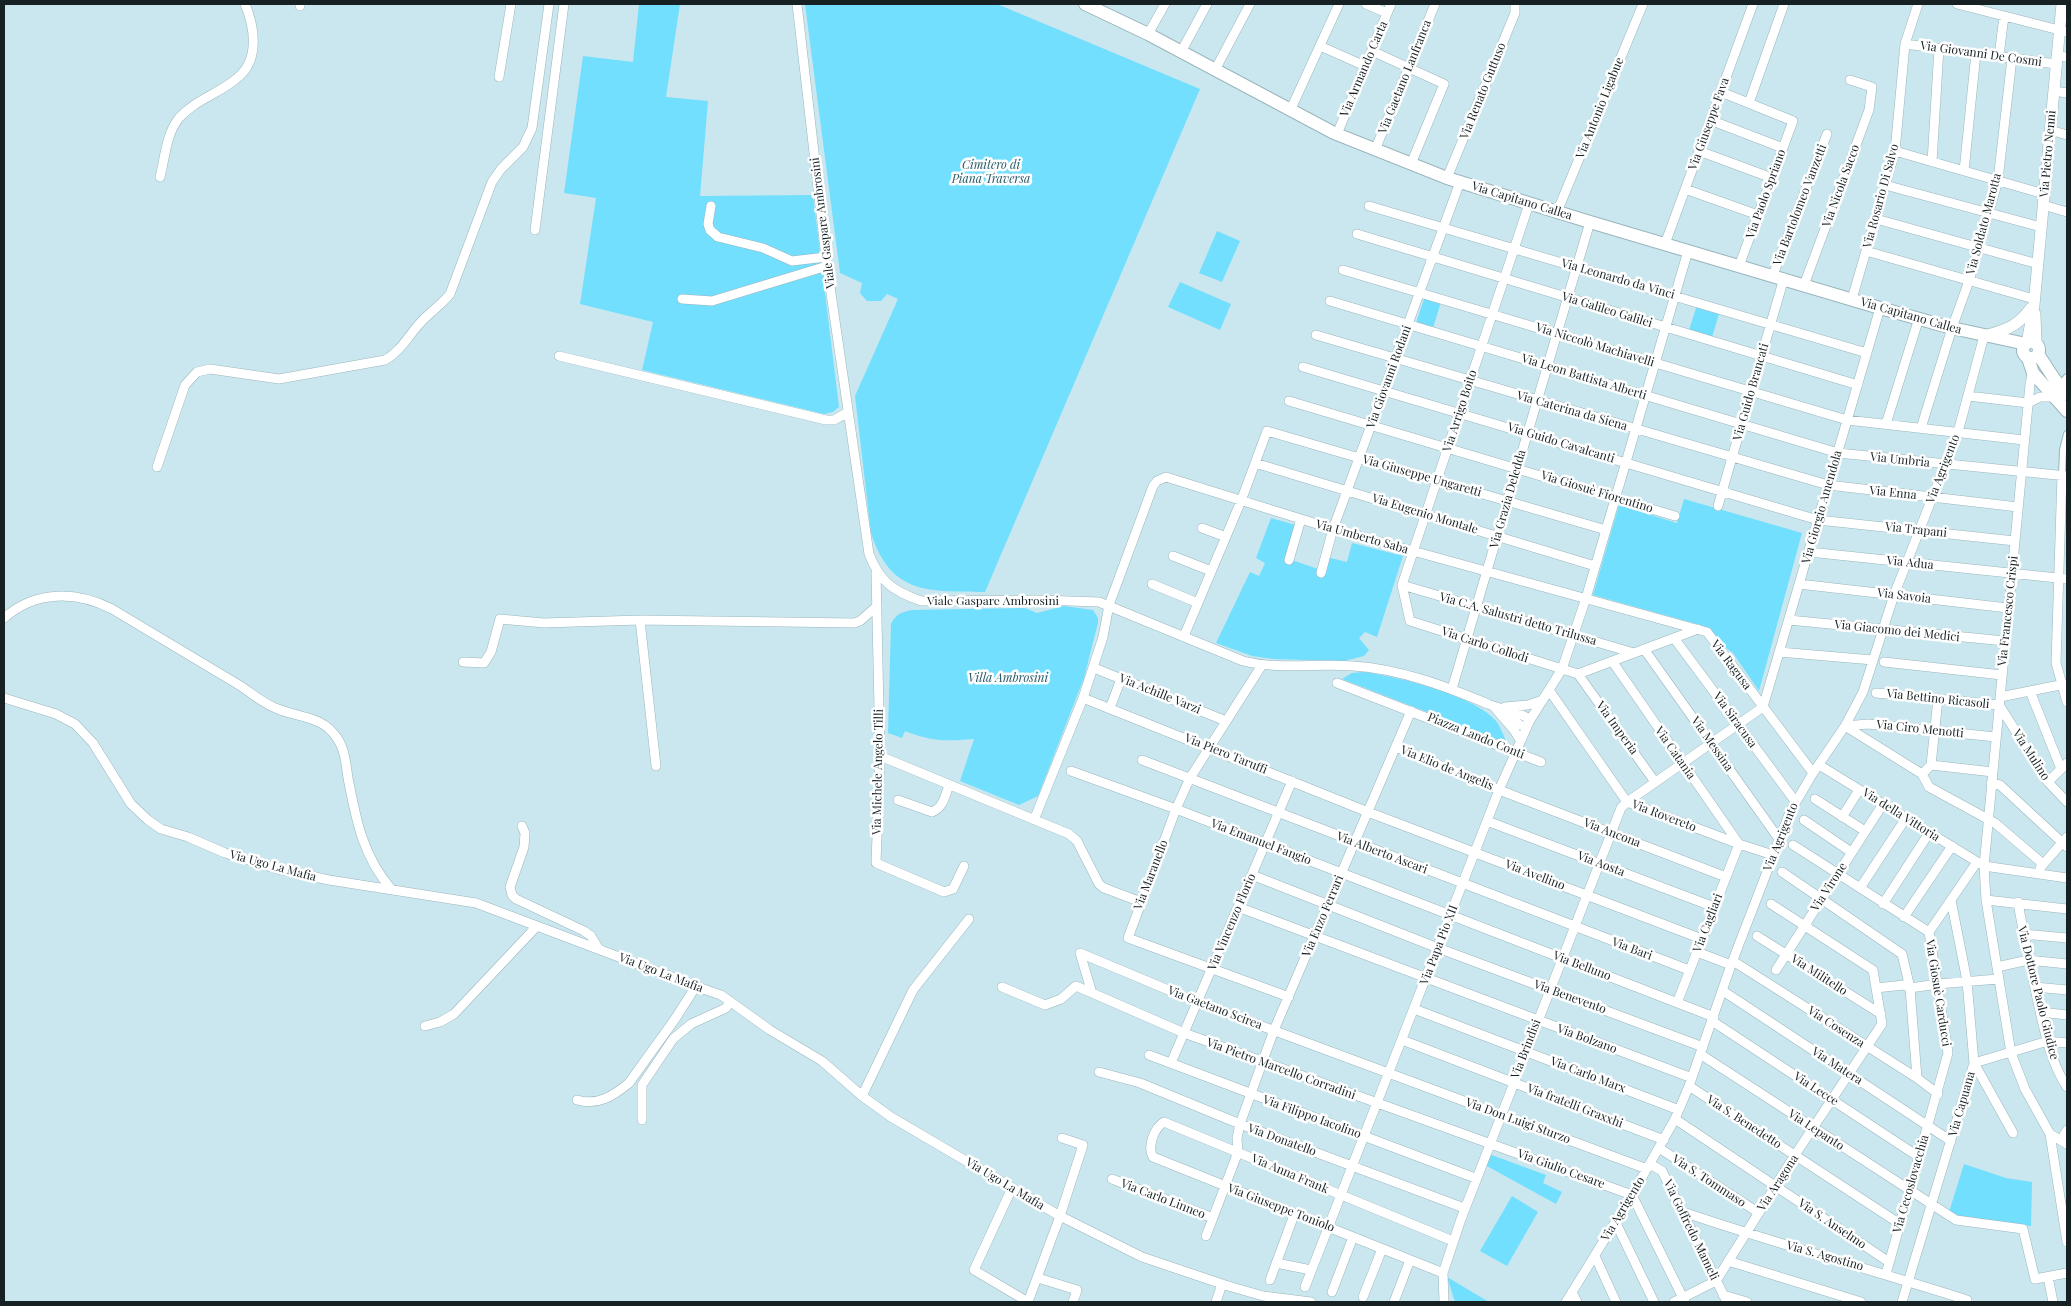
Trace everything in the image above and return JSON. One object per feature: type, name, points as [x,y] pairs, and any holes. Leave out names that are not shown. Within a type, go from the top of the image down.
[{"type":"main road","name":"Via Capitano Callea","points":[[1085,4],[1148,34],[1290,111],[1337,134],[1447,178],[1880,308],[2031,350]]},
{"type":"main road","name":"Via Pietro Nenni","points":[[2031,350],[2037,324],[2034,302],[2054,91],[2063,32],[2062,4]]},
{"type":"main road","points":[[1984,336],[2013,327],[2022,321],[2034,302]]},
{"type":"main road","points":[[2031,350],[2033,373],[2062,388]]},
{"type":"main road","points":[[2031,350],[2062,388],[2067,410]]},
{"type":"street","points":[[160,177],[170,134],[180,117],[196,103],[236,79],[249,61],[254,36],[251,18],[245,4]]},
{"type":"street","points":[[499,77],[511,4]]},
{"type":"street","points":[[157,467],[185,385],[197,372],[210,369],[279,379],[385,360],[401,348],[425,318],[444,303],[450,294],[492,182],[501,169],[523,147],[532,128],[549,4]]},
{"type":"street","points":[[535,230],[564,4]]},
{"type":"street","name":"Viale Gaspare Ambrosini","points":[[797,4],[827,262],[869,554],[876,572],[896,590],[921,601],[1039,600],[1099,602],[1243,661],[1262,665],[1354,666],[1392,672],[1452,689],[1495,707],[1520,725],[1529,723]]},
{"type":"street","points":[[1148,34],[1165,4]]},
{"type":"street","points":[[1181,52],[1207,4]]},
{"type":"street","points":[[1214,70],[1250,4]]},
{"type":"street","points":[[1290,111],[1339,4]]},
{"type":"street","points":[[1366,4],[1387,13]]},
{"type":"street","name":"Via Armando Carta","points":[[1337,134],[1391,4]]},
{"type":"street","name":"Via Gaetano Lanfranca","points":[[1375,150],[1435,4]]},
{"type":"street","name":"Via Renato Guttuso","points":[[1447,178],[1515,13],[1515,4]]},
{"type":"street","name":"Via Antonio Ligabue","points":[[1557,212],[1644,4]]},
{"type":"street","name":"Via Giuseppe Fava","points":[[1664,244],[1753,4]]},
{"type":"street","points":[[1721,92],[1749,103],[1784,4]]},
{"type":"street","name":"Via Rosario Di Salvo","points":[[1852,299],[1895,151],[1905,44],[1918,4]]},
{"type":"street","points":[[1957,4],[2063,32]]},
{"type":"street","points":[[1999,56],[2004,16]]},
{"type":"street","name":"Via Giovanni De Cosmi","points":[[1905,44],[2012,58],[2060,59]]},
{"type":"street","points":[[1320,46],[1365,66]]},
{"type":"street","points":[[1932,162],[1939,48]]},
{"type":"street","points":[[1372,51],[1444,84],[1411,164]]},
{"type":"street","points":[[1964,171],[1976,53]]},
{"type":"street","name":"Via Soldato Marotta","points":[[1921,428],[1952,328],[1970,281],[1998,180],[2012,58]]},
{"type":"street","name":"Via Nicola Sacco","points":[[1804,284],[1869,110],[1872,87],[1850,80]]},
{"type":"street","points":[[2054,91],[2067,93]]},
{"type":"street","name":"Via Paolo Spriano","points":[[1739,266],[1793,121],[1749,103]]},
{"type":"street","points":[[1710,120],[1783,148]]},
{"type":"street","points":[[2050,130],[2067,135]]},
{"type":"street","name":"Via Bartolomeo Vanzetti","points":[[1778,277],[1827,134]]},
{"type":"street","points":[[1895,151],[1998,180],[2044,199],[2067,212]]},
{"type":"street","points":[[1699,152],[1772,178]]},
{"type":"street","name":"Via Giovanni Rodani","points":[[1321,573],[1333,528],[1460,182]]},
{"type":"street","points":[[1886,185],[2041,227]]},
{"type":"street","points":[[1684,190],[1758,215]]},
{"type":"street","name":"Via Arrigo Boito","points":[[1402,585],[1529,204]]},
{"type":"street","points":[[711,206],[708,224],[710,230],[718,237],[763,248],[792,261],[827,262]]},
{"type":"street","name":"Via Leonardo da Vinci","points":[[1369,206],[1867,353]]},
{"type":"street","points":[[1876,219],[2038,264]]},
{"type":"street","name":"Via Grazia Deledda","points":[[1452,689],[1590,222]]},
{"type":"street","name":"Via Galileo Galilei","points":[[1357,234],[1858,385]]},
{"type":"street","name":"Via Papa Pio XII","points":[[1305,1287],[1499,790],[1520,740],[1562,669],[1586,598],[1688,251]]},
{"type":"street","points":[[1866,251],[1970,281],[2034,302]]},
{"type":"street","points":[[682,299],[712,301],[827,262]]},
{"type":"street","name":"Via Niccolò Machiavelli","points":[[1343,270],[1848,420],[2024,440]]},
{"type":"street","name":"Via Guido Brancati","points":[[1718,506],[1771,324],[1778,277]]},
{"type":"street","name":"Via Leon Battista Alberti","points":[[1330,301],[1838,453]]},
{"type":"street","name":"Via Giorgio Amendola","points":[[1763,707],[1880,308]]},
{"type":"street","points":[[1886,424],[1919,318]]},
{"type":"street","name":"Via Caterina da Siena","points":[[1316,336],[1828,485]]},
{"type":"street","name":"Via Agrigento","points":[[1566,1302],[1649,1167],[1677,1114],[1691,1082],[1732,963],[1795,801],[1845,726],[1863,692],[1894,595],[1958,432],[1984,336]]},
{"type":"street","points":[[559,356],[826,420],[834,420],[848,412]]},
{"type":"street","name":"Via Guido Cavalcanti","points":[[1303,367],[1818,520]]},
{"type":"street","name":"Via Francesco Crispi","points":[[2033,373],[2024,440],[1988,819],[1980,864],[2011,1052],[2025,1089],[2050,1134]]},
{"type":"street","points":[[1968,396],[2028,403],[2062,388]]},
{"type":"street","name":"Via Giosuè Fiorentino","points":[[1289,401],[1675,516]]},
{"type":"street","name":"Via Giuseppe Ungaretti","points":[[1255,463],[1268,431],[1606,530]]},
{"type":"street","points":[[2067,434],[2063,450],[2065,476],[2063,578],[2058,606],[2056,663],[2064,684],[2067,702]]},
{"type":"street","name":"Via Umbria","points":[[1838,453],[2065,476]]},
{"type":"street","points":[[1184,636],[1255,463]]},
{"type":"street","name":"Via Eugenio Montale","points":[[1255,463],[1595,566]]},
{"type":"street","name":"Via Umberto Saba","points":[[1109,605],[1156,481],[1166,478],[1413,551],[1698,629]]},
{"type":"street","name":"Via Enna","points":[[1828,485],[2018,507]]},
{"type":"street","points":[[1289,560],[1301,519]]},
{"type":"street","name":"Via Trapani","points":[[1818,520],[2015,541]]},
{"type":"street","points":[[1202,528],[1226,537]]},
{"type":"street","name":"Via Adua","points":[[1809,552],[2063,578]]},
{"type":"street","points":[[1174,556],[1211,571]]},
{"type":"street","name":"Via Michele Angelo Tilli","points":[[876,572],[880,756],[876,863],[944,892],[953,889],[964,866]]},
{"type":"street","points":[[1152,584],[1198,603]]},
{"type":"street","name":"Via Savoia","points":[[1799,584],[2008,608]]},
{"type":"street","name":"Via C.A. Salustri detto Trilussa","points":[[1402,585],[1634,653]]},
{"type":"street","name":"Via Carlo Collodi","points":[[1402,585],[1410,621],[1562,669]]},
{"type":"street","points":[[4,618],[19,607],[47,597],[60,595],[86,598],[112,609],[245,688],[268,705],[322,723],[333,732],[342,746],[358,830],[380,877],[392,890]]},
{"type":"street","points":[[1034,820],[1094,668],[1109,605]]},
{"type":"street","points":[[463,662],[484,663],[492,652],[500,619],[544,623],[640,620],[854,623],[860,621],[877,606]]},
{"type":"street","points":[[2058,606],[2067,615]]},
{"type":"street","points":[[640,620],[656,766]]},
{"type":"street","name":"Via Giacomo dei Medici","points":[[1789,620],[2005,641]]},
{"type":"street","points":[[1562,669],[1578,674],[1698,629]]},
{"type":"street","name":"Via Ragusa","points":[[1698,629],[1707,632],[1812,773]]},
{"type":"street","name":"Via Siracusa","points":[[1674,638],[1795,801]]},
{"type":"street","name":"Via Messina","points":[[1644,650],[1779,839]]},
{"type":"street","points":[[1779,652],[1873,660]]},
{"type":"street","name":"Via Catania","points":[[1612,662],[1739,844]]},
{"type":"street","points":[[1884,662],[2002,676]]},
{"type":"street","name":"Via Maranello","points":[[1262,665],[1190,778],[1176,809],[1128,938],[1289,996]]},
{"type":"street","name":"Via Achille Varzi","points":[[1094,668],[1226,721]]},
{"type":"street","name":"Via Imperia","points":[[1578,674],[1655,782]]},
{"type":"street","points":[[1110,708],[1121,679]]},
{"type":"street","name":"Piazza Lando Conti","points":[[1337,683],[1541,762]]},
{"type":"street","name":"Via Bettino Ricasoli","points":[[1876,693],[1938,699],[1999,701],[2030,691],[2064,684]]},
{"type":"street","name":"Via Rovereto","points":[[1549,690],[1628,802],[1773,855]]},
{"type":"street","points":[[2030,691],[2064,766],[2048,782]]},
{"type":"street","name":"Via Ugo La Mafia","points":[[4,698],[56,714],[75,724],[93,744],[131,804],[161,829],[188,837],[225,853],[278,869],[329,880],[476,903],[696,986],[730,1001],[770,1030],[822,1061],[862,1096],[891,1116],[1060,1216],[1142,1257],[1263,1296],[1311,1302]]},
{"type":"street","name":"Via Piero Taruffi","points":[[1083,698],[1368,812]]},
{"type":"street","points":[[1922,774],[1931,765],[1938,699]]},
{"type":"street","name":"Viale Gaspare Ambrosini","points":[[1495,707],[1528,704],[1543,700]]},
{"type":"street","name":"Via Mulino","points":[[1999,701],[2048,782],[2067,802]]},
{"type":"street","name":"Viale Gaspare Ambrosini","points":[[1495,707],[1520,740]]},
{"type":"street","points":[[1628,802],[1763,707]]},
{"type":"street","name":"Via Enzo Ferrari","points":[[1206,1236],[1238,1152],[1237,1138],[1240,1124],[1274,1030],[1411,711]]},
{"type":"street","name":"Via Ciro Menotti","points":[[1845,726],[1868,724],[1996,737]]},
{"type":"street","points":[[1845,726],[1922,774],[1929,787],[1996,823],[2043,864]]},
{"type":"street","name":"Via Elio de Angelis","points":[[1396,747],[1499,790]]},
{"type":"street","points":[[880,756],[1060,829],[1078,841],[1096,878],[1104,888],[1141,902]]},
{"type":"street","name":"Via Alberto Ascari","points":[[1142,760],[1574,927]]},
{"type":"street","name":"Via della Vittoria","points":[[1819,765],[1980,864]]},
{"type":"street","points":[[1931,765],[1993,772]]},
{"type":"street","name":"Via Emanuel Fangio","points":[[1072,771],[1176,809],[1450,916]]},
{"type":"street","name":"Via Vincenzo Florio","points":[[1171,1063],[1292,781]]},
{"type":"street","points":[[1991,783],[2000,785],[2066,842],[2034,874]]},
{"type":"street","points":[[898,800],[932,812],[938,810],[941,806],[949,785]]},
{"type":"street","points":[[2060,795],[2067,788]]},
{"type":"street","name":"Via Ancona","points":[[1499,790],[1726,877]]},
{"type":"street","points":[[1842,816],[1859,790]]},
{"type":"street","points":[[1815,799],[1865,831]]},
{"type":"street","name":"Via Brindisi","points":[[1444,1302],[1443,1273],[1475,1178],[1621,808],[1628,802]]},
{"type":"street","name":"Via Virone","points":[[1776,970],[1883,804]]},
{"type":"street","name":"Via Avellino","points":[[1368,812],[1702,939]]},
{"type":"street","points":[[1860,888],[1906,818]]},
{"type":"street","points":[[1804,820],[1851,852]]},
{"type":"street","name":"Via Aosta","points":[[1487,821],[1714,907]]},
{"type":"street","points":[[522,826],[525,839],[510,888],[512,895],[516,899],[584,931],[591,936],[599,949]]},
{"type":"street","points":[[1883,904],[1929,833]]},
{"type":"street","name":"Via Cagliari","points":[[1677,1003],[1739,844]]},
{"type":"street","name":"Via Giosuè Carducci","points":[[1793,845],[1929,932],[1948,1053],[1938,1094]]},
{"type":"street","points":[[1904,917],[1952,846]]},
{"type":"street","points":[[1929,932],[1951,900],[1980,864],[2067,878]]},
{"type":"street","points":[[1782,872],[1822,897],[1828,904],[1902,954],[1910,988],[1917,1078]]},
{"type":"street","name":"Via Benevento","points":[[1252,875],[1702,1051]]},
{"type":"street","name":"Via Capuana","points":[[1902,1302],[1974,1063],[1967,981],[1951,900]]},
{"type":"street","points":[[1986,900],[2067,908]]},
{"type":"street","name":"Via Dottore Paolo Giudice","points":[[2018,902],[2028,960],[2048,1041],[2057,1070],[2066,1081]]},
{"type":"street","points":[[1770,904],[1873,970],[1881,1014]]},
{"type":"street","name":"Via Bolzano","points":[[1238,907],[1537,1020],[1691,1082]]},
{"type":"street","name":"Via Belluno","points":[[1450,916],[1677,1003],[1713,1019]]},
{"type":"street","points":[[862,1096],[913,990],[969,919]]},
{"type":"street","points":[[425,1026],[440,1022],[454,1014],[538,926]]},
{"type":"street","name":"Via Bari","points":[[1574,927],[1689,970]]},
{"type":"street","points":[[2023,934],[2067,938]]},
{"type":"street","name":"Via Militello","points":[[1756,936],[1881,1014]]},
{"type":"street","name":"Via Cosenza","points":[[1697,952],[1732,963],[1917,1078],[1938,1094]]},
{"type":"street","name":"Via Gaetano Scirea","points":[[1092,993],[1080,953],[1197,1002],[1389,1072]]},
{"type":"street","points":[[1997,967],[2028,960],[2067,964]]},
{"type":"street","points":[[1876,988],[1904,985],[1910,988],[1998,979]]},
{"type":"street","points":[[577,1100],[592,1103],[602,1100],[629,1083],[696,986]]},
{"type":"street","name":"Via Pietro Marcello Corradini","points":[[1002,987],[1045,1005],[1061,999],[1076,986],[1184,1033],[1489,1144]]},
{"type":"street","points":[[2035,987],[2067,990]]},
{"type":"street","name":"Via Matera","points":[[1722,991],[1951,1141]]},
{"type":"street","points":[[642,1120],[642,1086],[673,1039],[691,1024],[726,1008],[730,1001]]},
{"type":"street","name":"Via Carlo Marx","points":[[1414,1009],[1525,1051],[1677,1114]]},
{"type":"street","points":[[2041,1012],[2067,1015]]},
{"type":"street","name":"Via Aragona","points":[[1716,1281],[1795,1155],[1882,1024],[1881,1014]]},
{"type":"street","name":"Via Lecce","points":[[1713,1019],[1919,1157]]},
{"type":"street","name":"Via fratelli Graxxhi","points":[[1402,1040],[1513,1082],[1662,1144]]},
{"type":"street","points":[[2013,1133],[1974,1063],[2048,1041],[2067,1043]]},
{"type":"street","name":"Via Lepanto","points":[[1702,1051],[1813,1128],[1956,1220],[2023,1229],[2036,1280],[2048,1277]]},
{"type":"street","name":"Via Filippo Iacolino","points":[[1149,1055],[1475,1178]]},
{"type":"street","name":"Via Donatello","points":[[1099,1072],[1140,1083],[1240,1124],[1464,1208]]},
{"type":"street","name":"Via Don Luigi Sturzo","points":[[1389,1072],[1649,1167]]},
{"type":"street","name":"Via S. Benedetto","points":[[1691,1082],[1795,1155],[1900,1224]]},
{"type":"street","name":"Via Cecoslovacchia","points":[[1886,1274],[1938,1094]]},
{"type":"street","name":"Via S. Anselmo","points":[[1677,1114],[1776,1186],[1889,1262]]},
{"type":"street","name":"Via Anna Frank","points":[[1153,1157],[1150,1146],[1158,1126],[1164,1122],[1453,1241]]},
{"type":"street","points":[[2050,1134],[2064,1142],[2067,1130]]},
{"type":"street","points":[[2050,1134],[2067,1242]]},
{"type":"street","points":[[1012,1188],[974,1270],[1028,1302],[1060,1216],[1083,1145],[1062,1138]]},
{"type":"street","name":"Via Giulio Cesare","points":[[1489,1144],[1632,1195]]},
{"type":"street","name":"Via S. Tommaso","points":[[1662,1144],[1759,1213]]},
{"type":"street","name":"Via Giuseppe Toniolo","points":[[1153,1157],[1443,1273]]},
{"type":"street","name":"Via Goffredo Mameli","points":[[1649,1167],[1662,1171],[1725,1298]]},
{"type":"street","name":"Via Carlo Linneo","points":[[1112,1179],[1213,1218]]},
{"type":"street","points":[[1632,1195],[1684,1300]]},
{"type":"street","points":[[2063,1215],[2067,1199]]},
{"type":"street","name":"Via S. Agostino","points":[[1683,1212],[1746,1233],[1886,1274],[1967,1301]]},
{"type":"street","points":[[1270,1280],[1294,1215]]},
{"type":"street","points":[[1616,1221],[1654,1302]]},
{"type":"street","points":[[1332,1292],[1353,1237]]},
{"type":"street","points":[[1363,1297],[1382,1249]]},
{"type":"street","points":[[1594,1256],[1616,1302]]},
{"type":"street","points":[[1394,1302],[1410,1260]]},
{"type":"street","points":[[1728,1261],[1861,1302]]},
{"type":"street","points":[[1276,1264],[1312,1270]]},
{"type":"street","points":[[2053,1302],[2048,1277],[2067,1273]]},
{"type":"street","points":[[1038,1278],[1077,1290],[1072,1302]]},
{"type":"street","points":[[1674,1302],[1684,1300],[1716,1281]]},
{"type":"street","points":[[1216,1302],[1222,1284]]},
{"type":"street","points":[[1572,1292],[1577,1302]]},
{"type":"street","points":[[1725,1298],[1747,1302]]},
{"type":"green space","points":[[639,4],[680,4],[666,97],[708,101],[700,196],[813,195],[839,407],[833,412],[824,414],[642,370],[653,322],[580,304],[596,198],[564,193],[583,56],[633,62]]},
{"type":"green space","name":"Cimitero di Piana Traversa","points":[[805,4],[997,4],[1200,89],[985,592],[930,590],[915,586],[901,579],[890,569],[879,554],[871,533],[855,396],[898,299],[887,294],[881,301],[867,301],[860,293],[862,283],[840,273]]},
{"type":"green space","points":[[1217,231],[1240,241],[1222,282],[1199,273]]},
{"type":"green space","points":[[1180,282],[1231,304],[1220,330],[1168,307]]},
{"type":"green space","points":[[1425,296],[1441,302],[1433,328],[1416,323]]},
{"type":"green space","points":[[1697,305],[1720,311],[1712,337],[1689,330]]},
{"type":"green space","points":[[1684,499],[1802,533],[1759,691],[1733,653],[1722,645],[1704,626],[1593,595],[1619,505],[1677,523]]},
{"type":"green space","points":[[1271,518],[1299,526],[1289,559],[1318,569],[1322,556],[1347,562],[1352,543],[1403,556],[1377,637],[1365,632],[1359,638],[1369,650],[1364,656],[1344,661],[1273,659],[1252,656],[1216,643],[1250,572],[1259,576],[1265,563],[1256,558]]},
{"type":"green space","name":"Villa Ambrosini","points":[[1064,606],[1093,610],[1098,618],[1098,623],[1084,678],[1038,796],[1019,805],[960,781],[974,739],[939,740],[905,731],[902,738],[888,733],[891,624],[899,614],[912,610],[1025,608],[1037,613]]},
{"type":"green space","points":[[1364,672],[1415,683],[1472,704],[1486,712],[1497,722],[1507,743],[1342,679],[1352,673]]},
{"type":"green space","points":[[1489,1154],[1546,1175],[1543,1183],[1562,1192],[1556,1204],[1485,1165]]},
{"type":"green space","points":[[1964,1164],[2006,1178],[2032,1182],[2031,1226],[1964,1219],[1949,1212]]},
{"type":"green space","points":[[1512,1196],[1538,1212],[1507,1266],[1480,1251]]},
{"type":"green space","points":[[1447,1277],[1489,1302],[1455,1302]]}]
